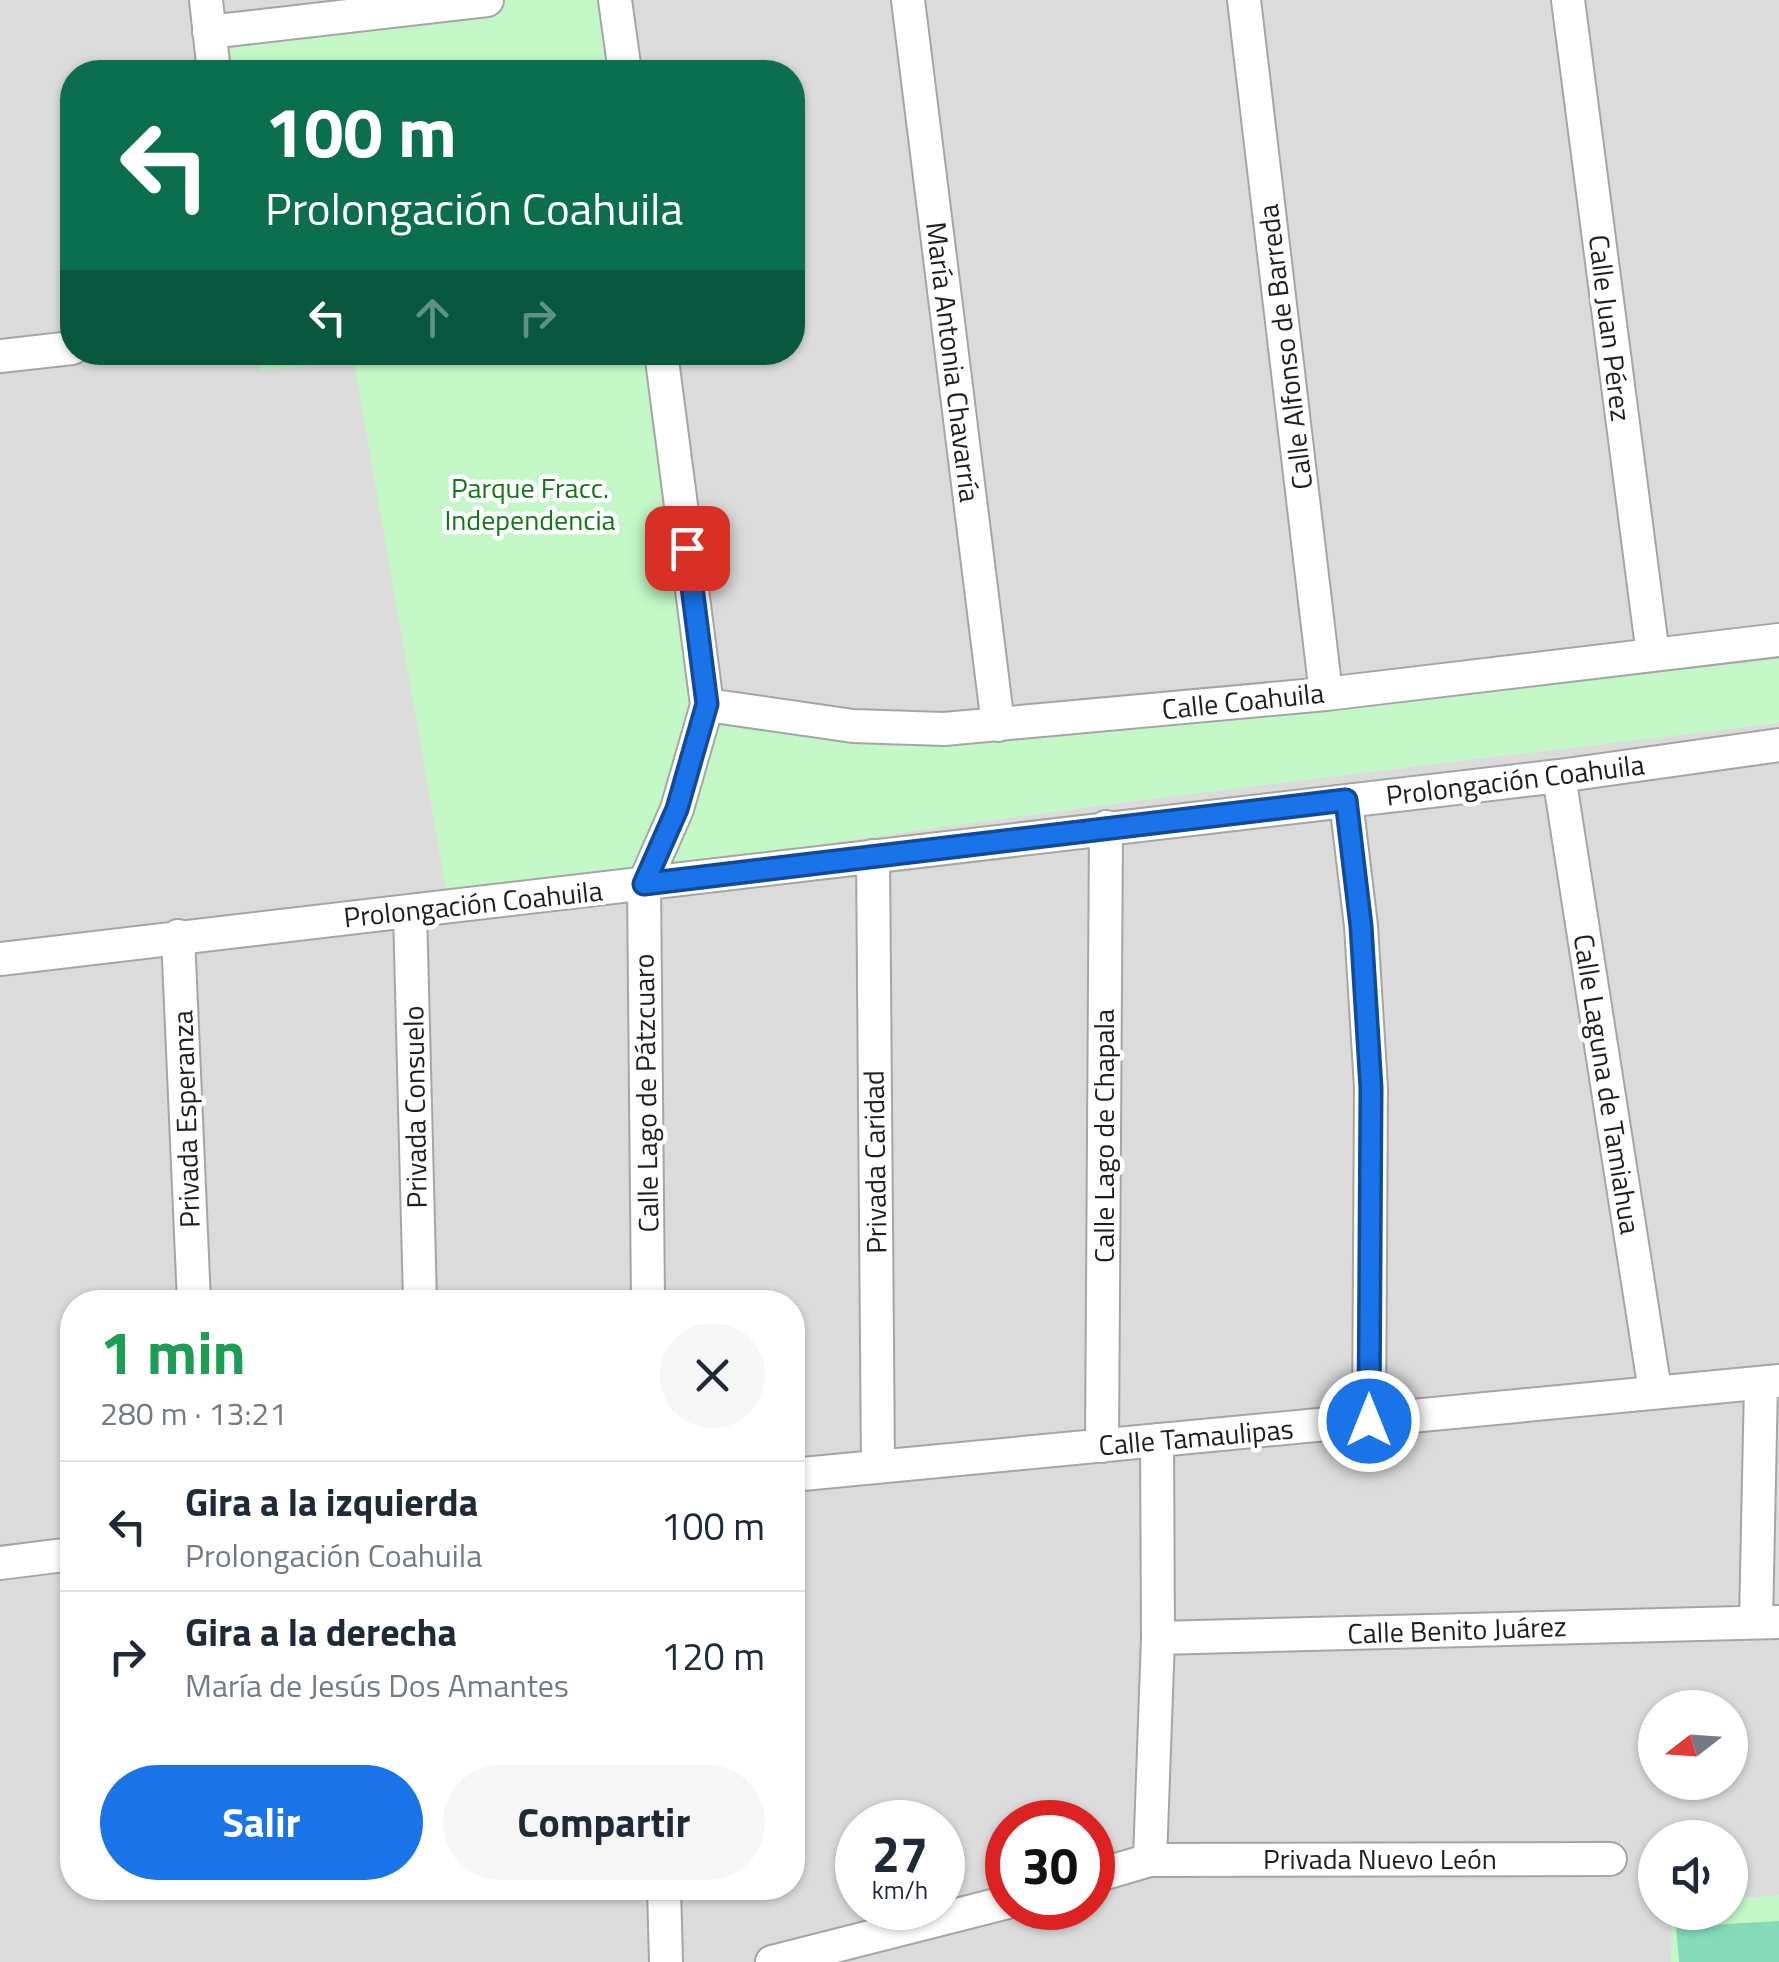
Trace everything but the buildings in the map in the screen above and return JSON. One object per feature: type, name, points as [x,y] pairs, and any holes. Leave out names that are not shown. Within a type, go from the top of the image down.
[{"type":"street","points":[[213,60],[208,16],[487,0]]},
{"type":"street","points":[[616,0],[624,60]]},
{"type":"street","name":"María Antonia Chavarría","points":[[908,0],[998,725]]},
{"type":"street","name":"Calle Alfonso de Barreda","points":[[1244,0],[1326,694]]},
{"type":"street","name":"Calle Juan Pérez","points":[[1568,0],[1652,655]]},
{"type":"street","points":[[0,356],[60,349]]},
{"type":"street","points":[[644,884],[677,809],[707,704],[663,365]]},
{"type":"street","name":"Calle Coahuila","points":[[707,704],[853,726],[998,725],[1326,694],[1779,640]]},
{"type":"street","name":"Prolongación Coahuila","points":[[0,959],[1559,776],[1779,745]]},
{"type":"street","name":"Calle Laguna de Tamiahua","points":[[1559,776],[1655,1391]]},
{"type":"street","points":[[1346,800],[1361,926],[1371,1088],[1369,1421]]},
{"type":"street","name":"Calle Lago de Chapala","points":[[1102,1446],[1106,827]]},
{"type":"street","name":"Privada Caridad","points":[[873,856],[878,1467]]},
{"type":"street","name":"Calle Lago de Pátzcuaro","points":[[644,884],[648,1290]]},
{"type":"street","name":"Privada Consuelo","points":[[410,911],[420,1290]]},
{"type":"street","name":"Privada Esperanza","points":[[178,936],[193,1290]]},
{"type":"street","points":[[1768,1622],[1770,1382]]},
{"type":"street","name":"Calle Tamaulipas","points":[[805,1474],[1770,1382]]},
{"type":"street","points":[[1150,1860],[1158,1638],[1157,1440]]},
{"type":"street","points":[[0,1563],[60,1556]]},
{"type":"street","name":"Calle Benito Juárez","points":[[1158,1638],[1768,1622]]},
{"type":"street","name":"Privada Nuevo León","points":[[1115,1870],[1150,1860],[1610,1859]]},
{"type":"street","points":[[664,1900],[666,1962]]},
{"type":"street","points":[[772,1962],[985,1908]]},
{"type":"shaded area","points":[[0,0],[1779,0],[1779,1962],[0,1962]]},
{"type":"green space","points":[[487,0],[615,0],[623,60],[214,60],[209,32]]},
{"type":"green space","points":[[260,365],[319,365],[261,370]]},
{"type":"green space","name":"Parque Fracc. Independencia","points":[[355,365],[663,365],[708,705],[853,726],[1779,641],[1779,723],[946,827],[614,877],[449,907]]},
{"type":"green space","points":[[1779,1895],[1779,1962],[1671,1962],[1672,1930],[1748,1930],[1748,1898]]},
{"type":"green space","points":[[1779,1921],[1779,1962],[1679,1962],[1676,1930],[1748,1930],[1748,1923]]},
{"type":"route","points":[[687,548],[707,704],[677,809],[644,884],[1346,800],[1361,926],[1371,1088],[1369,1421]]}]
